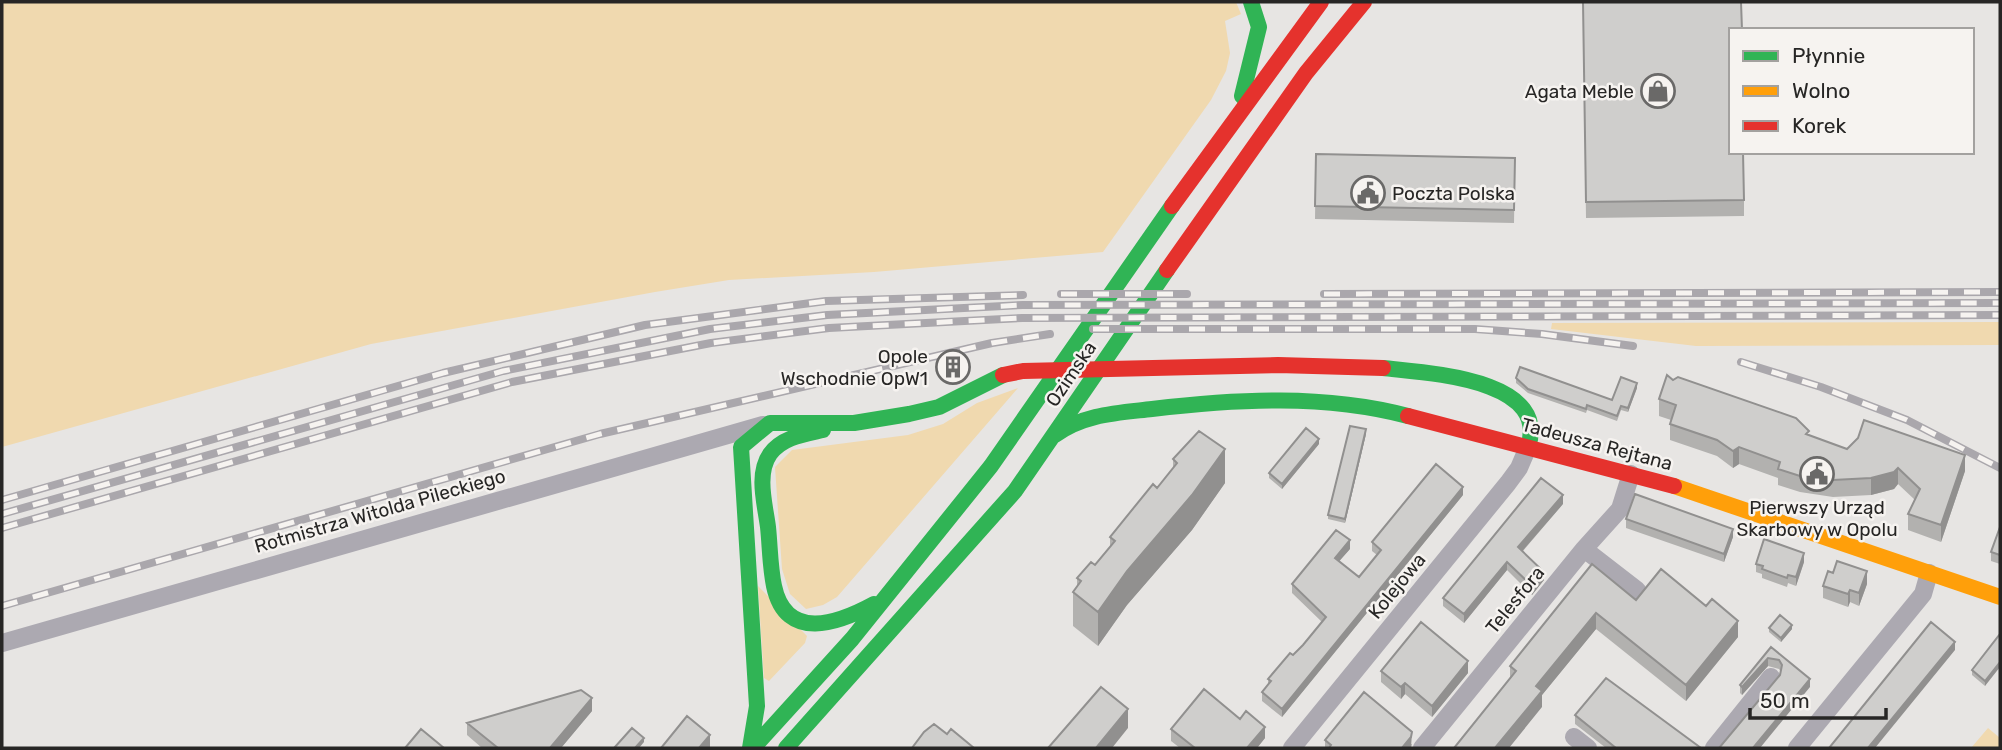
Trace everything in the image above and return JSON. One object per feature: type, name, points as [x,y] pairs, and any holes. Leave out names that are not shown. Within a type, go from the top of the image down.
[{"type":"street","points":[[1237,113],[1259,27],[1251,2]]},
{"type":"street","name":"Ozimska","points":[[751,748],[884,599],[991,467],[1237,113],[1303,11],[1321,2]]},
{"type":"street","name":"Ozimska","points":[[795,745],[1015,491],[1249,150],[1334,37],[1353,7]]},
{"type":"street","points":[[1303,11],[1334,37]]},
{"type":"street","points":[[1125,331],[1123,349],[1141,388],[1169,405]]},
{"type":"street","points":[[697,443],[741,447],[776,444],[854,422],[939,407],[1001,375],[1023,371],[1278,365],[1369,366],[1438,375],[1503,391],[1524,410],[1530,421],[1532,435],[1528,447]]},
{"type":"street","name":"Tadeusza Rejtana","points":[[1055,435],[1072,423],[1095,416],[1150,411],[1169,405],[1256,399],[1333,403],[1387,410],[1704,495],[2000,597]]},
{"type":"street","points":[[741,447],[770,423],[854,422]]},
{"type":"street","name":"Rotmistrza Witolda Pileckiego","points":[[2,643],[770,423]]},
{"type":"street","points":[[776,444],[766,457],[762,473],[770,575],[780,605],[797,618],[822,626],[838,624],[884,599]]},
{"type":"street","points":[[741,447],[757,706],[751,748]]},
{"type":"street","name":"Kolejowa","points":[[1292,748],[1508,483],[1519,468],[1528,447]]},
{"type":"street","name":"Telesfora","points":[[1422,748],[1584,549],[1620,509],[1631,474]]},
{"type":"street","points":[[1584,549],[1637,590]]},
{"type":"street","points":[[1797,748],[1923,594],[1929,573]]},
{"type":"street","points":[[1714,748],[1771,677]]},
{"type":"shaded area","points":[[2,2],[1236,2],[1241,14],[1225,21],[1230,53],[1226,71],[1211,100],[1103,252],[874,272],[729,280],[655,292],[371,344],[2,447]]},
{"type":"shaded area","points":[[2000,322],[2000,345],[1696,346],[1551,329],[1552,323]]},
{"type":"shaded area","points":[[1018,388],[837,597],[823,605],[806,609],[790,594],[782,569],[775,467],[792,450],[908,435],[943,424],[977,403]]},
{"type":"shaded area","points":[[758,586],[807,636],[805,643],[769,681],[764,678]]},
{"type":"shaded area","points":[[1988,728],[2000,738],[2000,748],[1971,748]]},
{"type":"building","name":"Agata Meble","points":[[1583,2],[1741,2],[1742,28],[1729,28],[1729,154],[1743,154],[1744,200],[1586,202]]},
{"type":"building","points":[[1316,154],[1515,158],[1514,210],[1315,206]]},
{"type":"building","points":[[1520,367],[1612,400],[1621,377],[1637,383],[1628,408],[1621,406],[1617,416],[1587,405],[1586,409],[1528,389],[1516,378]]},
{"type":"building","points":[[1667,375],[1673,380],[1678,377],[1796,418],[1809,431],[1806,434],[1847,449],[1858,438],[1864,420],[1965,455],[1941,525],[1908,514],[1920,489],[1898,468],[1894,472],[1871,478],[1833,480],[1800,476],[1778,469],[1780,462],[1739,447],[1733,451],[1717,440],[1670,424],[1676,405],[1659,399]]},
{"type":"building","points":[[1350,426],[1366,429],[1345,519],[1328,515]]},
{"type":"building","points":[[1306,428],[1319,439],[1282,484],[1269,473]]},
{"type":"building","points":[[1199,431],[1225,449],[1192,495],[1127,571],[1098,612],[1073,592],[1081,581],[1077,578],[1091,562],[1095,565],[1115,541],[1110,537],[1153,484],[1157,488],[1177,463],[1173,459]]},
{"type":"building","points":[[1436,464],[1463,487],[1282,709],[1262,692],[1271,681],[1268,679],[1290,653],[1293,655],[1303,645],[1326,617],[1292,584],[1336,530],[1350,540],[1335,558],[1359,577],[1381,550],[1372,542]]},
{"type":"building","points":[[1541,478],[1563,495],[1518,547],[1544,572],[1532,586],[1507,562],[1464,614],[1443,598]]},
{"type":"building","points":[[1635,494],[1733,529],[1724,554],[1626,519]]},
{"type":"building","points":[[2000,527],[2000,555],[1991,552]]},
{"type":"building","points":[[1764,539],[1804,553],[1796,577],[1788,575],[1787,578],[1756,564]]},
{"type":"building","points":[[1837,561],[1867,571],[1859,593],[1850,590],[1848,594],[1823,586],[1828,571],[1833,573]]},
{"type":"building","points":[[1592,564],[1636,600],[1661,569],[1706,606],[1712,599],[1738,621],[1686,685],[1596,613],[1536,686],[1542,691],[1495,748],[1454,748],[1516,671],[1510,666]]},
{"type":"building","points":[[1780,615],[1792,625],[1781,638],[1769,628]]},
{"type":"building","points":[[1421,622],[1468,661],[1432,706],[1405,683],[1401,687],[1381,671]]},
{"type":"building","points":[[1931,622],[1955,642],[1868,748],[1829,748]]},
{"type":"building","points":[[2000,634],[2000,662],[1985,681],[1972,670]]},
{"type":"building","points":[[1771,647],[1810,679],[1753,748],[1719,748],[1780,675],[1782,665],[1779,660],[1768,658],[1742,687],[1740,685]]},
{"type":"building","points":[[1606,678],[1701,748],[1616,748],[1575,715]]},
{"type":"building","points":[[1101,687],[1128,709],[1096,748],[1048,748]]},
{"type":"building","points":[[1204,689],[1240,719],[1246,711],[1265,727],[1247,748],[1195,748],[1171,729]]},
{"type":"building","points":[[581,690],[592,698],[550,748],[498,748],[467,723]]},
{"type":"building","points":[[1364,692],[1412,732],[1402,748],[1329,748],[1331,745],[1325,740]]},
{"type":"building","points":[[687,716],[710,735],[699,748],[661,748]]},
{"type":"building","points":[[934,724],[947,734],[951,729],[974,748],[912,748]]},
{"type":"building","points":[[632,728],[644,738],[635,748],[614,748]]},
{"type":"building","points":[[421,729],[444,748],[405,748]]},
{"type":"railway","points":[[1324,294],[2000,292]]},
{"type":"railway","points":[[1061,294],[1187,294]]},
{"type":"railway","points":[[2,500],[443,373],[645,325],[826,301],[1023,295]]},
{"type":"railway","points":[[2,514],[503,371],[710,329],[827,315],[1023,305],[2000,303]]},
{"type":"railway","points":[[2,528],[512,382],[711,343],[829,328],[1022,318],[2000,315]]},
{"type":"railway","points":[[1093,329],[1475,329],[1542,334],[1633,346]]},
{"type":"railway","points":[[2,606],[600,434],[992,343],[1050,334]]},
{"type":"railway","points":[[1741,362],[1821,387],[1907,420],[2000,468]]},
{"type":"traffic: fast","points":[[1242,96],[1259,27],[1251,2]]},
{"type":"traffic: fast","points":[[753,748],[852,639],[991,466],[1172,206]]},
{"type":"traffic: fast","points":[[786,748],[1015,491],[1167,270]]},
{"type":"traffic: fast","points":[[1383,368],[1453,377],[1503,393],[1521,406],[1530,424],[1528,447]]},
{"type":"traffic: fast","points":[[750,748],[757,706],[741,447],[770,423],[854,423],[909,414],[939,407],[1003,375]]},
{"type":"traffic: fast","points":[[1055,435],[1077,423],[1114,413],[1248,401],[1313,401],[1408,416]]},
{"type":"traffic: fast","points":[[823,430],[787,440],[775,448],[763,471],[774,586],[780,604],[790,616],[802,622],[830,622],[874,604]]},
{"type":"traffic: slow","points":[[1674,486],[2000,597]]},
{"type":"traffic: jam","points":[[1172,206],[1321,2]]},
{"type":"traffic: jam","points":[[1167,270],[1306,73],[1364,2]]},
{"type":"traffic: jam","points":[[1003,375],[1023,371],[1278,365],[1383,368]]},
{"type":"traffic: jam","points":[[1408,416],[1674,486]]},
{"type":"place","name":"Agata Meble","points":[[1658,91]]},
{"type":"place","name":"Poczta Polska","points":[[1368,193]]},
{"type":"place","name":"Opole Wschodnie OpW1","points":[[953,367]]},
{"type":"place","name":"Pierwszy Urząd Skarbowy w Opolu","points":[[1817,474]]}]
